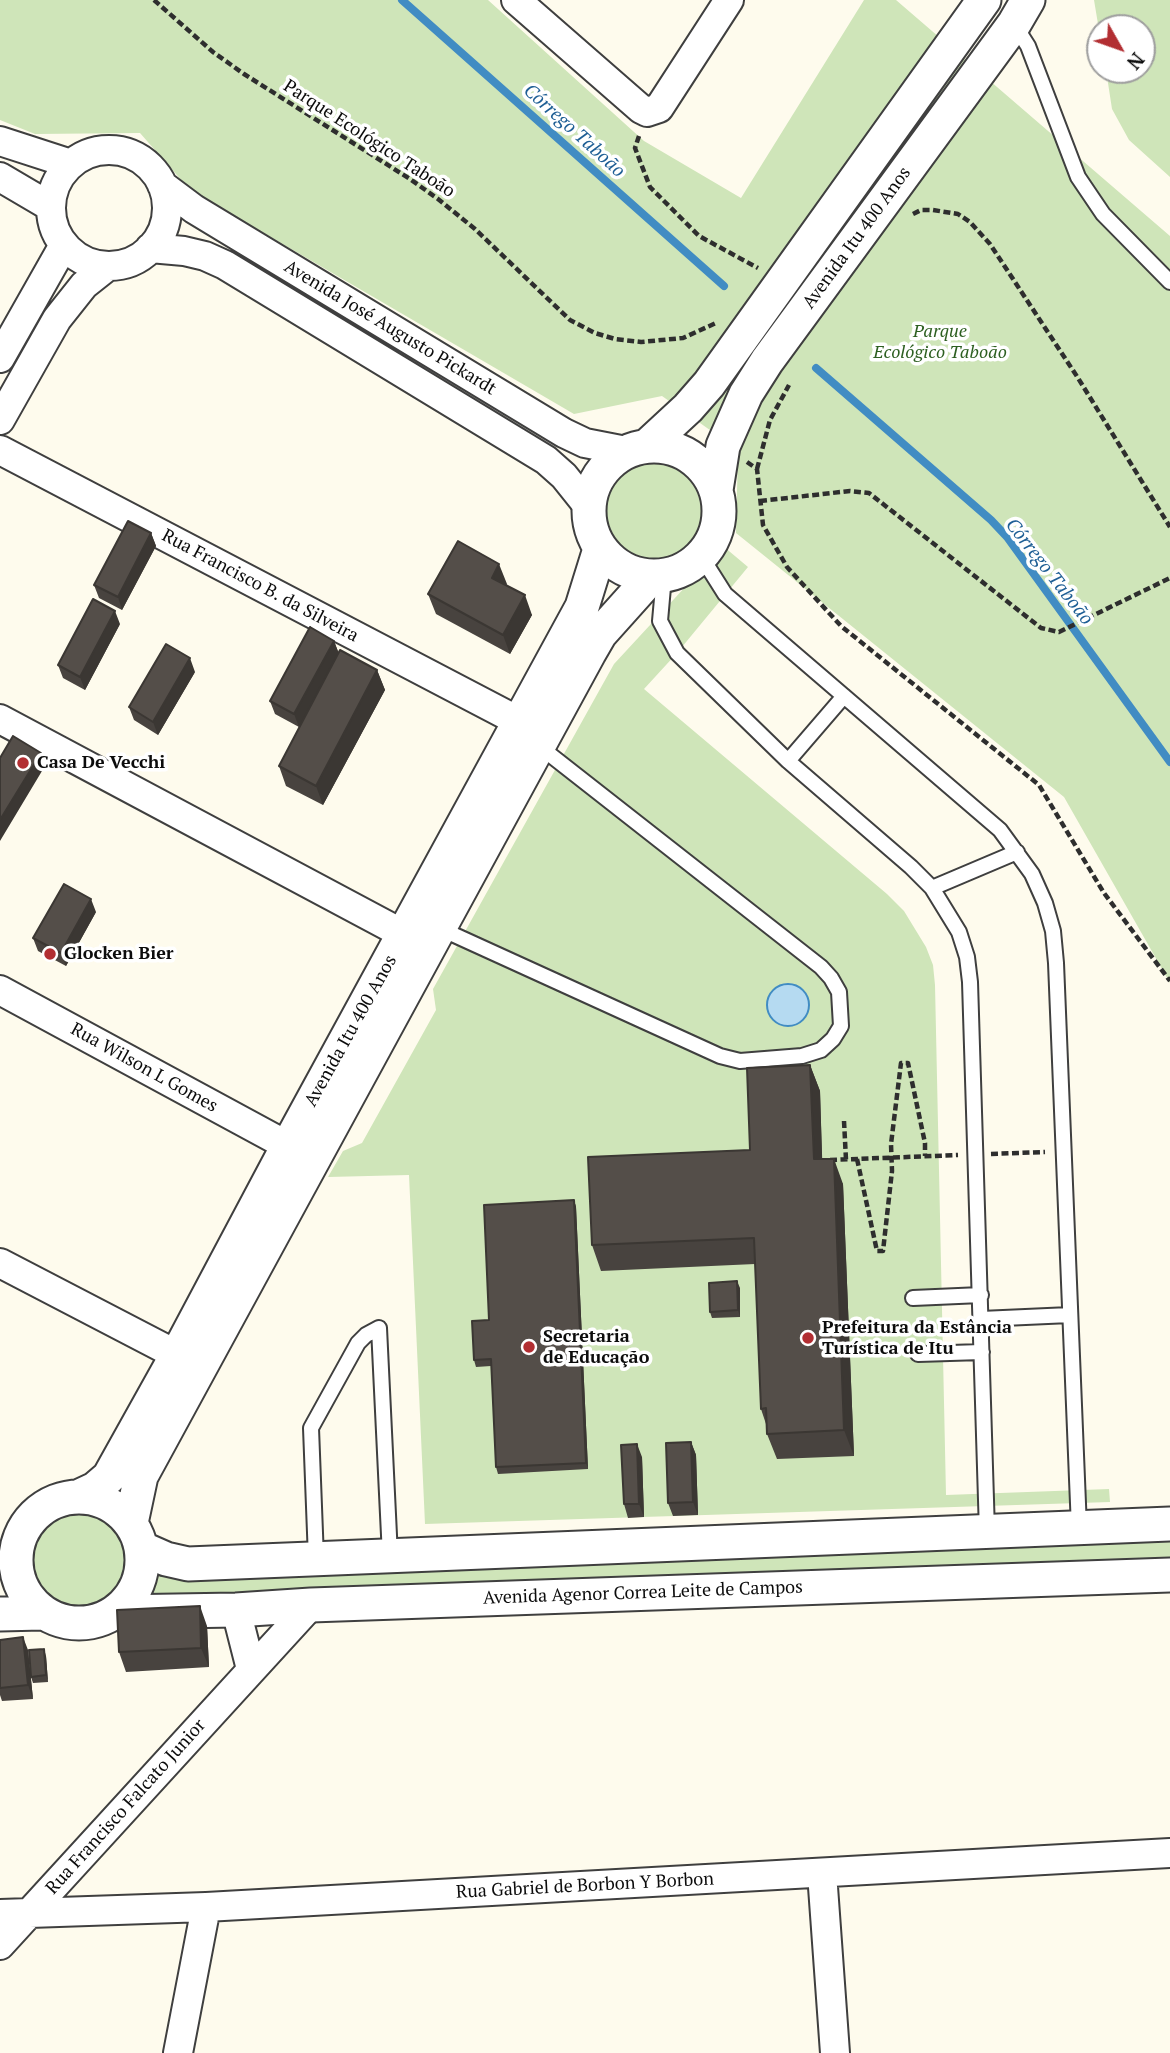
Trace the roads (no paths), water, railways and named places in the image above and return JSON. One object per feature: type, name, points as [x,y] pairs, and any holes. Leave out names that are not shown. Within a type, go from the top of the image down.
[{"type":"street","points":[[516,0],[640,109],[651,111],[659,108],[729,0]]},
{"type":"street","name":"Avenida Itu 400 Anos","points":[[637,448],[688,408],[709,384],[984,0]]},
{"type":"street","points":[[992,0],[1021,12]]},
{"type":"street","name":"Avenida Itu 400 Anos","points":[[716,490],[723,446],[746,394],[767,361],[1021,12]]},
{"type":"street","points":[[0,141],[71,164]]},
{"type":"street","points":[[0,420],[63,311],[84,285],[108,266],[131,261],[150,248],[164,225],[166,212],[162,185],[152,170],[139,158],[122,151],[104,150],[71,164],[60,176],[53,191],[51,207],[57,233],[64,245],[84,260],[108,266]]},
{"type":"street","points":[[0,177],[51,207]]},
{"type":"street","name":"Avenida José Augusto Pickardt","points":[[162,185],[194,209],[564,433],[585,443],[637,448]]},
{"type":"street","points":[[0,358],[64,245]]},
{"type":"street","name":"Avenida José Augusto Pickardt","points":[[150,248],[194,253],[225,265],[546,460],[564,476],[588,506]]},
{"type":"street","points":[[637,448],[677,449],[690,456],[710,477],[716,490],[719,518],[709,545],[690,565],[658,576],[628,571],[618,566],[600,549],[590,528],[588,506],[594,483],[600,473],[617,457],[637,448]]},
{"type":"street","name":"Rua Francisco B. da Silveira","points":[[0,450],[529,733]]},
{"type":"street","name":"Avenida Itu 400 Anos","points":[[136,1535],[141,1476],[439,928],[529,733],[582,607],[600,549]]},
{"type":"street","name":"Avenida Itu 400 Anos","points":[[80,1496],[95,1489],[109,1477],[403,934],[529,733],[600,634],[658,576]]},
{"type":"street","points":[[0,719],[403,934]]},
{"type":"street","name":"Rua Wilson L Gomes","points":[[0,989],[288,1146]]},
{"type":"street","points":[[0,1263],[177,1355]]},
{"type":"street","points":[[41,1613],[27,1598],[9,1549],[34,1515],[47,1505],[80,1496],[94,1498],[121,1512],[136,1535],[166,1559],[188,1564],[1170,1524]]},
{"type":"street","points":[[0,1614],[41,1613],[77,1624],[91,1623],[115,1612],[126,1602],[138,1584],[143,1562],[136,1535]]},
{"type":"street","name":"Avenida Agenor Correa Leite de Campos","points":[[115,1612],[236,1610],[311,1605],[1170,1575]]},
{"type":"street","name":"Rua Francisco Falcato Junior","points":[[0,1945],[311,1605]]},
{"type":"street","points":[[236,1610],[251,1669]]},
{"type":"street","name":"Rua Gabriel de Borbon Y Borbon","points":[[0,1914],[206,1907],[1170,1853]]},
{"type":"street","points":[[822,1872],[835,2053]]},
{"type":"street","points":[[178,2053],[206,1907]]},
{"type":"lane","points":[[1021,12],[1028,46],[1078,177],[1103,214],[1170,282]]},
{"type":"lane","points":[[701,556],[725,594],[1000,830],[1032,874],[1045,903],[1053,931],[1056,963],[1079,1528]]},
{"type":"lane","points":[[658,576],[660,621],[677,653],[788,761],[932,888],[959,932],[968,957],[987,1532]]},
{"type":"lane","points":[[788,761],[844,696]]},
{"type":"lane","points":[[439,928],[720,1056],[740,1061],[802,1056],[821,1050],[833,1040],[841,1026],[839,992],[821,967],[529,733]]},
{"type":"lane","points":[[932,888],[1017,852]]},
{"type":"lane","points":[[913,1298],[981,1295]]},
{"type":"lane","points":[[981,1319],[1070,1315]]},
{"type":"lane","points":[[316,1559],[311,1428],[358,1343],[379,1328],[390,1556]]},
{"type":"lane","points":[[918,1354],[982,1352]]},
{"type":"water","points":[[788,984],[803,990],[809,1005],[803,1020],[788,1026],[773,1020],[767,1005],[773,990]]},
{"type":"waterway","name":"Córrego Taboão","points":[[402,0],[724,286]]},
{"type":"waterway","name":"Córrego Taboão","points":[[816,368],[991,520],[1007,537],[1170,762]]},
{"type":"place","name":"Casa De Vecchi","points":[[23,763]]},
{"type":"place","name":"Glocken Bier","points":[[50,954]]},
{"type":"place","name":"Prefeitura da Estância Turística de Itu","points":[[808,1338]]},
{"type":"place","name":"Secretaria de Educação","points":[[529,1347]]},
{"type":"park label","name":"Parque Ecológico Taboão","points":[[940,342]]}]
